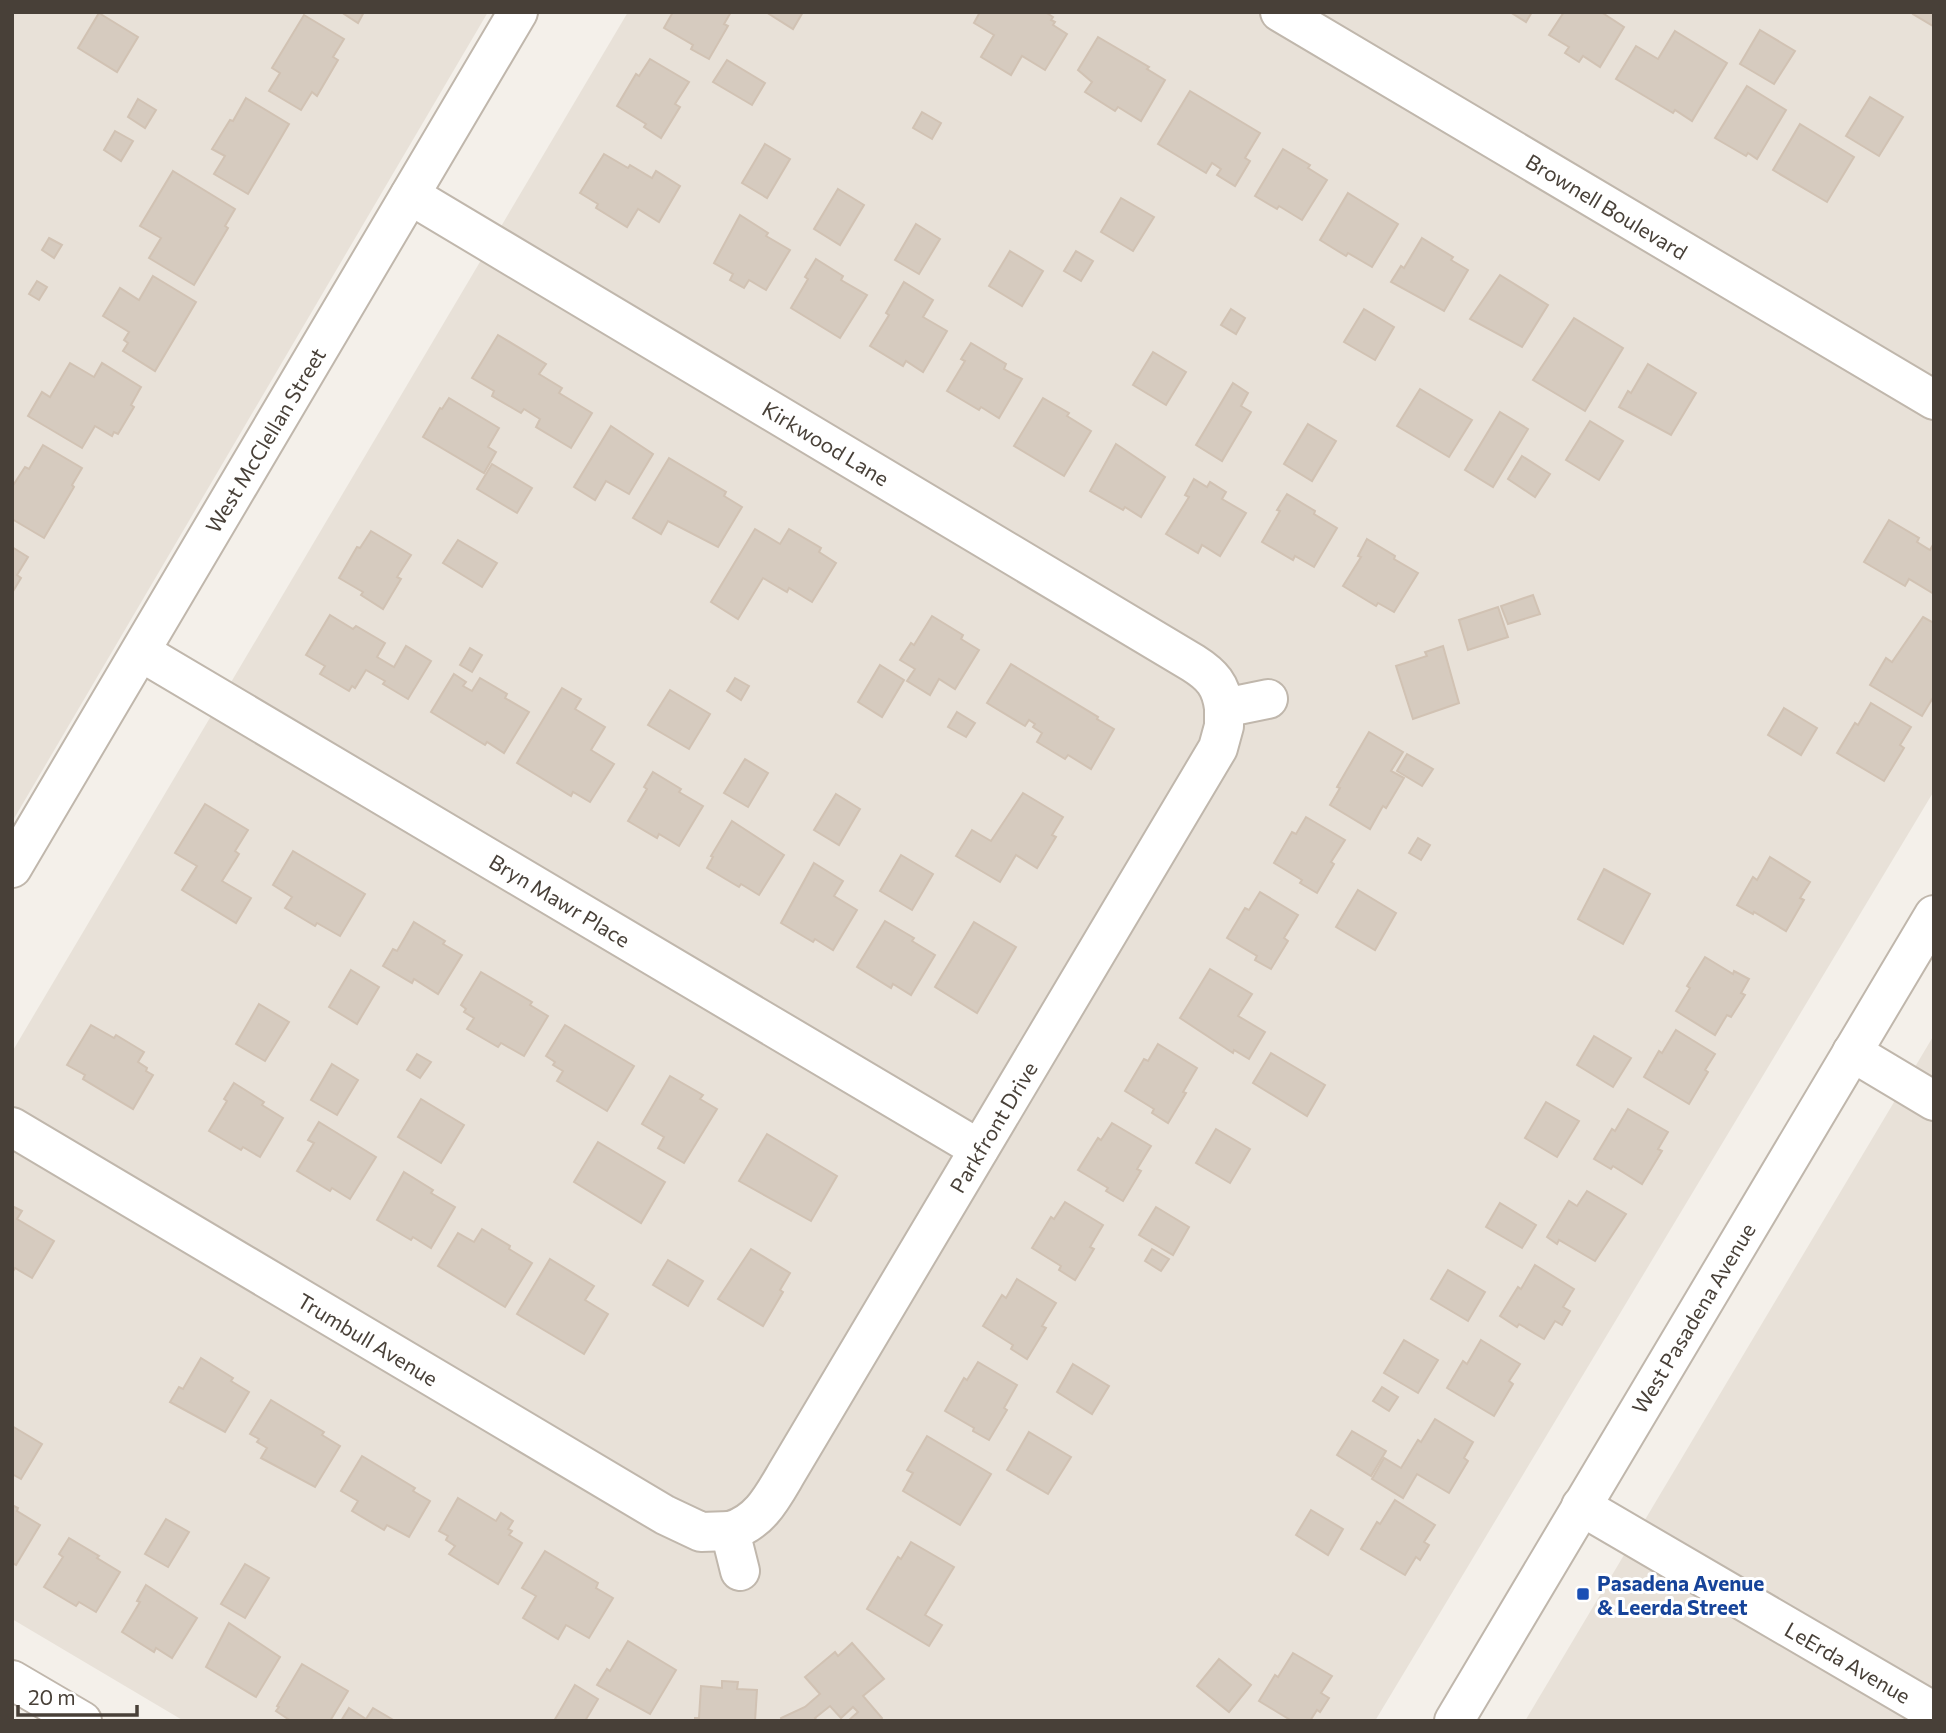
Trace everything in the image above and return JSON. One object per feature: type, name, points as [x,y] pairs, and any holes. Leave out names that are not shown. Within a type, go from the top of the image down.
[{"type":"street","name":"West McClellan Street","points":[[12,868],[518,12]]},
{"type":"street","name":"Brownell Boulevard","points":[[1280,12],[1934,400]]},
{"type":"street","name":"Kirkwood Lane","points":[[410,195],[1193,663],[1208,673],[1219,686],[1224,708]]},
{"type":"street","name":"Bryn Mawr Place","points":[[141,652],[979,1149]]},
{"type":"street","points":[[1224,708],[1268,699]]},
{"type":"street","name":"Parkfront Drive","points":[[730,1531],[756,1519],[772,1499],[1218,748],[1224,726],[1224,708]]},
{"type":"street","name":"West Pasadena Avenue","points":[[1454,1721],[1934,915]]},
{"type":"street","points":[[1852,1052],[1934,1101]]},
{"type":"street","name":"Trumbull Avenue","points":[[12,1127],[665,1515],[701,1532],[730,1531]]},
{"type":"street","name":"LeErda Avenue","points":[[1581,1506],[1934,1712]]},
{"type":"street","points":[[730,1531],[740,1571]]},
{"type":"street","points":[[12,1680],[82,1721]]},
{"type":"shaded area","points":[[12,12],[488,12],[12,822]]},
{"type":"shaded area","points":[[628,12],[1934,12],[1934,791],[1375,1721],[184,1721],[12,1619],[12,1052]]},
{"type":"shaded area","points":[[1934,1035],[1934,1721],[1525,1721]]},
{"type":"building","points":[[341,12],[364,12],[358,23]]},
{"type":"building","points":[[673,12],[731,12],[724,24],[728,26],[709,59],[691,49],[693,45],[664,28]]},
{"type":"building","points":[[766,12],[803,12],[793,29]]},
{"type":"building","points":[[980,12],[1045,12],[1053,17],[1053,25],[1067,34],[1045,70],[1022,56],[1011,75],[981,57],[994,35],[974,23]]},
{"type":"building","points":[[1510,12],[1532,12],[1526,22]]},
{"type":"building","points":[[1564,12],[1601,12],[1624,27],[1600,67],[1583,56],[1579,62],[1565,53],[1569,47],[1549,35]]},
{"type":"building","points":[[1934,12],[1933,26],[1913,14]]},
{"type":"building","points":[[99,13],[138,37],[117,72],[78,48]]},
{"type":"building","points":[[304,15],[344,39],[333,57],[338,60],[317,96],[312,92],[301,110],[269,91],[280,73],[272,68]]},
{"type":"building","points":[[1760,30],[1795,51],[1774,84],[1740,64]]},
{"type":"building","points":[[1675,31],[1727,63],[1692,121],[1675,110],[1673,113],[1616,79],[1636,46],[1658,59]]},
{"type":"building","points":[[1098,37],[1149,67],[1147,69],[1165,80],[1141,121],[1118,107],[1115,111],[1085,92],[1092,82],[1078,70]]},
{"type":"building","points":[[650,59],[689,82],[675,104],[680,107],[661,138],[644,127],[646,124],[617,106],[636,74],[639,76]]},
{"type":"building","points":[[727,60],[765,83],[752,105],[713,82]]},
{"type":"building","points":[[1747,86],[1786,110],[1757,159],[1748,153],[1746,156],[1715,138]]},
{"type":"building","points":[[1190,91],[1260,133],[1245,158],[1250,161],[1235,186],[1217,175],[1221,169],[1212,163],[1206,173],[1158,144]]},
{"type":"building","points":[[1870,97],[1903,117],[1879,156],[1846,136]]},
{"type":"building","points":[[246,98],[289,124],[248,194],[214,174],[225,156],[212,149]]},
{"type":"building","points":[[138,99],[156,110],[145,128],[128,117]]},
{"type":"building","points":[[922,112],[941,123],[932,139],[913,128]]},
{"type":"building","points":[[1800,124],[1854,157],[1827,202],[1773,170]]},
{"type":"building","points":[[115,131],[133,141],[121,161],[104,150]]},
{"type":"building","points":[[765,144],[790,159],[767,198],[742,183]]},
{"type":"building","points":[[1283,149],[1310,165],[1308,168],[1327,180],[1302,220],[1255,196]]},
{"type":"building","points":[[604,154],[652,178],[656,171],[680,186],[659,222],[638,209],[627,227],[596,208],[598,204],[580,193]]},
{"type":"building","points":[[173,171],[235,209],[225,226],[228,228],[194,285],[149,258],[161,238],[140,226]]},
{"type":"building","points":[[838,189],[864,205],[840,245],[814,229]]},
{"type":"building","points":[[1348,193],[1398,224],[1372,267],[1348,253],[1346,256],[1320,240]]},
{"type":"building","points":[[1121,198],[1154,217],[1133,251],[1101,232]]},
{"type":"building","points":[[740,215],[768,233],[766,236],[790,250],[766,290],[749,280],[744,288],[730,280],[733,274],[714,263]]},
{"type":"building","points":[[916,224],[940,239],[919,274],[895,260]]},
{"type":"building","points":[[49,238],[62,245],[54,258],[42,250]]},
{"type":"building","points":[[1422,238],[1453,257],[1451,260],[1468,270],[1444,311],[1391,282],[1401,266],[1404,268]]},
{"type":"building","points":[[1010,251],[1043,271],[1022,306],[989,286]]},
{"type":"building","points":[[1076,251],[1093,261],[1081,281],[1064,271]]},
{"type":"building","points":[[816,259],[843,276],[841,280],[867,295],[840,338],[791,308]]},
{"type":"building","points":[[1500,275],[1548,305],[1522,347],[1470,319]]},
{"type":"building","points":[[153,276],[196,302],[155,371],[123,351],[128,343],[124,340],[129,332],[103,316],[120,288],[139,300]]},
{"type":"building","points":[[37,281],[47,287],[39,300],[29,294]]},
{"type":"building","points":[[904,282],[933,300],[923,317],[947,331],[923,372],[906,361],[903,366],[870,346],[889,315],[886,313]]},
{"type":"building","points":[[1231,309],[1245,318],[1236,334],[1221,325]]},
{"type":"building","points":[[1364,309],[1394,327],[1375,360],[1344,342]]},
{"type":"building","points":[[1574,318],[1623,348],[1585,411],[1533,380]]},
{"type":"building","points":[[498,335],[546,364],[539,374],[562,388],[559,393],[592,413],[571,448],[536,427],[540,419],[524,409],[521,413],[492,396],[494,391],[472,378]]},
{"type":"building","points":[[971,343],[1006,364],[1004,369],[1022,379],[999,418],[981,407],[979,410],[947,391],[965,361],[961,359]]},
{"type":"building","points":[[1153,352],[1186,372],[1166,405],[1133,385]]},
{"type":"building","points":[[70,363],[94,377],[102,363],[141,387],[131,405],[134,407],[118,434],[114,432],[112,436],[95,426],[82,448],[28,416],[42,392],[50,397]]},
{"type":"building","points":[[1648,364],[1696,393],[1671,435],[1619,407],[1628,391],[1631,393]]},
{"type":"building","points":[[1233,383],[1248,393],[1241,406],[1251,412],[1222,461],[1196,445]]},
{"type":"building","points":[[1420,389],[1472,420],[1449,457],[1397,426]]},
{"type":"building","points":[[449,398],[499,428],[488,447],[496,452],[484,473],[423,437]]},
{"type":"building","points":[[1043,398],[1069,413],[1067,416],[1091,431],[1064,476],[1014,446]]},
{"type":"building","points":[[1500,412],[1528,429],[1493,487],[1465,470]]},
{"type":"building","points":[[1590,421],[1623,441],[1599,480],[1566,460]]},
{"type":"building","points":[[1308,424],[1336,441],[1312,481],[1284,464]]},
{"type":"building","points":[[611,426],[653,454],[629,494],[606,481],[595,500],[574,487]]},
{"type":"building","points":[[1116,444],[1165,477],[1141,517],[1090,491]]},
{"type":"building","points":[[43,445],[82,468],[44,538],[12,519],[12,487],[25,467],[29,469]]},
{"type":"building","points":[[1522,456],[1550,474],[1535,497],[1508,479]]},
{"type":"building","points":[[669,458],[726,492],[724,496],[742,507],[718,547],[668,521],[661,534],[633,518]]},
{"type":"building","points":[[492,464],[532,488],[517,513],[477,489]]},
{"type":"building","points":[[1194,479],[1207,487],[1210,482],[1226,492],[1222,499],[1246,513],[1220,556],[1202,545],[1198,553],[1166,534],[1189,497],[1185,495]]},
{"type":"building","points":[[1287,494],[1337,528],[1314,567],[1295,556],[1293,560],[1262,542]]},
{"type":"building","points":[[1889,520],[1919,538],[1917,542],[1930,550],[1934,543],[1934,594],[1909,579],[1905,586],[1864,562]]},
{"type":"building","points":[[755,529],[780,544],[789,529],[821,548],[819,552],[836,563],[812,602],[789,588],[787,592],[763,578],[738,619],[711,602]]},
{"type":"building","points":[[371,531],[411,555],[397,577],[401,579],[383,609],[361,595],[363,592],[339,578],[357,547],[360,548]]},
{"type":"building","points":[[1367,539],[1418,573],[1394,612],[1378,603],[1376,606],[1343,586],[1361,557],[1358,556]]},
{"type":"building","points":[[458,540],[497,563],[482,587],[443,563]]},
{"type":"building","points":[[12,547],[28,557],[17,575],[21,578],[12,593]]},
{"type":"building","points":[[1533,595],[1540,614],[1508,624],[1501,606]]},
{"type":"building","points":[[1498,607],[1508,637],[1468,650],[1459,620]]},
{"type":"building","points":[[330,615],[385,643],[377,657],[394,667],[406,646],[431,661],[408,699],[366,670],[355,688],[352,686],[349,691],[320,674],[325,666],[306,655]]},
{"type":"building","points":[[932,616],[963,635],[961,639],[979,650],[955,689],[939,679],[930,695],[907,681],[915,669],[900,660],[911,643],[914,645]]},
{"type":"building","points":[[1923,617],[1934,623],[1934,696],[1922,716],[1870,685],[1886,658],[1892,662]]},
{"type":"building","points":[[1443,646],[1459,703],[1413,719],[1396,666],[1427,656],[1425,652]]},
{"type":"building","points":[[470,648],[482,655],[472,672],[460,665]]},
{"type":"building","points":[[1011,664],[1114,729],[1091,769],[1068,755],[1065,759],[1037,742],[1042,733],[1033,727],[1035,724],[1029,720],[1025,726],[987,703]]},
{"type":"building","points":[[880,665],[904,680],[882,717],[858,702]]},
{"type":"building","points":[[454,674],[466,682],[463,686],[472,691],[480,678],[507,694],[505,698],[529,712],[504,753],[487,742],[485,745],[431,712]]},
{"type":"building","points":[[735,678],[749,686],[741,700],[727,691]]},
{"type":"building","points":[[562,688],[581,699],[575,709],[605,727],[591,750],[614,764],[590,802],[573,792],[571,796],[517,763]]},
{"type":"building","points":[[670,690],[710,714],[689,749],[648,725]]},
{"type":"building","points":[[1871,703],[1911,727],[1900,745],[1904,748],[1884,781],[1837,753]]},
{"type":"building","points":[[1784,708],[1817,728],[1801,755],[1768,735]]},
{"type":"building","points":[[957,712],[975,723],[966,737],[948,727]]},
{"type":"building","points":[[1369,732],[1403,752],[1391,771],[1404,778],[1370,829],[1330,805],[1340,788],[1337,787]]},
{"type":"building","points":[[1407,754],[1433,769],[1422,786],[1397,771]]},
{"type":"building","points":[[745,759],[768,773],[748,807],[724,793]]},
{"type":"building","points":[[653,772],[703,806],[679,846],[659,834],[657,838],[628,821],[647,789],[644,787]]},
{"type":"building","points":[[1023,793],[1063,817],[1052,835],[1056,837],[1037,868],[1016,855],[1000,882],[956,856],[972,830],[991,841]]},
{"type":"building","points":[[836,794],[860,809],[839,845],[814,830]]},
{"type":"building","points":[[205,804],[248,830],[235,851],[239,854],[222,881],[251,898],[236,923],[182,890],[197,866],[175,853]]},
{"type":"building","points":[[1306,817],[1345,840],[1331,862],[1334,864],[1317,893],[1274,863],[1292,832],[1296,834]]},
{"type":"building","points":[[732,821],[784,855],[759,895],[741,884],[739,887],[707,868],[713,857],[711,856]]},
{"type":"building","points":[[1418,838],[1430,845],[1421,860],[1409,853]]},
{"type":"building","points":[[293,851],[365,894],[340,936],[317,923],[315,926],[285,908],[292,897],[273,885]]},
{"type":"building","points":[[901,855],[933,874],[912,910],[880,891]]},
{"type":"building","points":[[1770,857],[1810,882],[1800,898],[1804,900],[1786,931],[1737,905],[1753,877],[1757,880]]},
{"type":"building","points":[[814,863],[843,881],[834,896],[857,910],[833,950],[815,939],[813,942],[781,923]]},
{"type":"building","points":[[1604,869],[1650,894],[1623,944],[1578,919]]},
{"type":"building","points":[[1358,890],[1396,913],[1375,950],[1336,927]]},
{"type":"building","points":[[1260,892],[1298,915],[1284,938],[1288,941],[1271,969],[1255,960],[1257,956],[1227,938],[1245,908],[1249,910]]},
{"type":"building","points":[[885,921],[914,938],[912,941],[935,955],[911,995],[893,984],[891,988],[857,967]]},
{"type":"building","points":[[414,922],[462,955],[438,994],[414,979],[412,983],[383,966],[393,949],[397,951]]},
{"type":"building","points":[[974,922],[1016,947],[977,1013],[935,987]]},
{"type":"building","points":[[1705,957],[1733,974],[1734,971],[1749,979],[1741,993],[1745,995],[1731,1017],[1727,1015],[1715,1035],[1676,1011],[1690,988],[1687,986]]},
{"type":"building","points":[[1210,969],[1252,994],[1238,1016],[1265,1032],[1249,1059],[1234,1050],[1233,1053],[1180,1018]]},
{"type":"building","points":[[351,970],[379,987],[357,1024],[329,1007]]},
{"type":"building","points":[[481,972],[532,1002],[530,1005],[548,1016],[524,1056],[501,1043],[498,1047],[467,1029],[474,1018],[464,1012],[466,1009],[461,1005]]},
{"type":"building","points":[[259,1004],[289,1022],[265,1061],[236,1044]]},
{"type":"building","points":[[91,1025],[114,1038],[116,1035],[144,1052],[138,1062],[153,1075],[133,1109],[83,1079],[85,1075],[67,1065]]},
{"type":"building","points":[[565,1025],[634,1066],[607,1111],[557,1081],[563,1071],[553,1065],[555,1062],[546,1056]]},
{"type":"building","points":[[1676,1030],[1715,1054],[1689,1104],[1644,1077],[1659,1051],[1662,1053]]},
{"type":"building","points":[[1594,1036],[1631,1058],[1613,1087],[1577,1065]]},
{"type":"building","points":[[1158,1044],[1197,1068],[1168,1123],[1152,1113],[1154,1109],[1125,1091],[1144,1059],[1148,1061]]},
{"type":"building","points":[[1271,1053],[1325,1085],[1307,1116],[1253,1083]]},
{"type":"building","points":[[417,1054],[431,1062],[420,1078],[407,1070]]},
{"type":"building","points":[[332,1064],[358,1080],[337,1115],[311,1100]]},
{"type":"building","points":[[670,1076],[703,1095],[700,1099],[717,1109],[684,1163],[658,1148],[664,1137],[642,1124]]},
{"type":"building","points":[[234,1083],[283,1118],[260,1157],[243,1147],[241,1150],[209,1131],[227,1101],[224,1099]]},
{"type":"building","points":[[421,1099],[464,1125],[441,1163],[398,1137]]},
{"type":"building","points":[[1546,1102],[1579,1121],[1557,1157],[1525,1138]]},
{"type":"building","points":[[1628,1109],[1668,1132],[1658,1149],[1662,1151],[1642,1184],[1613,1166],[1611,1169],[1594,1159]]},
{"type":"building","points":[[319,1122],[376,1157],[350,1199],[332,1188],[330,1191],[297,1171],[314,1143],[308,1140]]},
{"type":"building","points":[[1112,1123],[1151,1146],[1137,1169],[1141,1171],[1123,1201],[1106,1191],[1108,1188],[1078,1170],[1098,1138],[1101,1140]]},
{"type":"building","points":[[1216,1129],[1250,1149],[1230,1183],[1196,1163]]},
{"type":"building","points":[[767,1134],[837,1176],[811,1221],[739,1181]]},
{"type":"building","points":[[598,1142],[665,1182],[641,1223],[574,1182]]},
{"type":"building","points":[[404,1172],[455,1207],[431,1248],[413,1237],[411,1240],[377,1220]]},
{"type":"building","points":[[1587,1191],[1626,1214],[1595,1261],[1559,1240],[1557,1244],[1547,1237],[1569,1201],[1577,1206]]},
{"type":"building","points":[[1065,1202],[1103,1225],[1090,1247],[1094,1249],[1075,1280],[1059,1270],[1061,1266],[1032,1248],[1051,1217],[1054,1219]]},
{"type":"building","points":[[1500,1203],[1536,1225],[1522,1248],[1486,1227]]},
{"type":"building","points":[[12,1206],[22,1211],[17,1219],[54,1241],[32,1278],[15,1268],[12,1273]]},
{"type":"building","points":[[1156,1207],[1189,1227],[1173,1255],[1139,1235]]},
{"type":"building","points":[[482,1229],[532,1263],[505,1307],[438,1266],[458,1233],[474,1242]]},
{"type":"building","points":[[751,1249],[790,1273],[780,1290],[783,1292],[763,1326],[718,1299]]},
{"type":"building","points":[[1152,1249],[1169,1259],[1161,1271],[1145,1261]]},
{"type":"building","points":[[550,1259],[594,1286],[585,1300],[608,1314],[584,1354],[517,1314]]},
{"type":"building","points":[[668,1260],[703,1281],[688,1306],[653,1285]]},
{"type":"building","points":[[1535,1265],[1574,1289],[1563,1307],[1570,1311],[1562,1325],[1555,1321],[1544,1339],[1500,1316]]},
{"type":"building","points":[[1448,1270],[1485,1292],[1468,1321],[1431,1299]]},
{"type":"building","points":[[1017,1279],[1056,1303],[1042,1326],[1046,1328],[1027,1359],[1011,1349],[1013,1345],[983,1326],[1002,1295],[1006,1298]]},
{"type":"building","points":[[1404,1340],[1438,1360],[1418,1393],[1384,1373]]},
{"type":"building","points":[[1481,1340],[1520,1364],[1509,1381],[1513,1384],[1494,1416],[1447,1388],[1463,1361],[1467,1364]]},
{"type":"building","points":[[201,1358],[233,1378],[231,1381],[249,1392],[225,1432],[170,1402],[179,1387],[183,1389]]},
{"type":"building","points":[[978,1362],[1017,1385],[1004,1408],[1007,1410],[989,1440],[945,1411],[964,1378],[967,1380]]},
{"type":"building","points":[[1073,1364],[1109,1386],[1092,1414],[1057,1392]]},
{"type":"building","points":[[1382,1387],[1398,1397],[1389,1411],[1373,1401]]},
{"type":"building","points":[[271,1400],[324,1432],[322,1435],[340,1446],[315,1487],[261,1458],[267,1448],[250,1434]]},
{"type":"building","points":[[1435,1419],[1473,1442],[1464,1458],[1468,1461],[1449,1493],[1417,1474],[1403,1498],[1372,1479],[1384,1458],[1401,1468]]},
{"type":"building","points":[[12,1426],[42,1444],[21,1479],[12,1474]]},
{"type":"building","points":[[1352,1431],[1386,1451],[1371,1476],[1337,1455]]},
{"type":"building","points":[[1029,1432],[1071,1457],[1048,1494],[1007,1470]]},
{"type":"building","points":[[927,1436],[991,1474],[960,1525],[903,1491],[913,1473],[907,1470]]},
{"type":"building","points":[[362,1456],[415,1488],[413,1491],[430,1501],[409,1537],[387,1525],[384,1530],[352,1511],[358,1501],[341,1491]]},
{"type":"building","points":[[458,1498],[496,1521],[501,1513],[513,1521],[508,1529],[512,1531],[509,1535],[522,1543],[498,1584],[449,1554],[455,1546],[446,1540],[448,1536],[439,1531]]},
{"type":"building","points":[[1395,1500],[1435,1525],[1424,1542],[1429,1545],[1420,1560],[1416,1557],[1405,1575],[1361,1549],[1377,1522],[1380,1524]]},
{"type":"building","points":[[12,1505],[40,1525],[16,1565],[12,1563]]},
{"type":"building","points":[[1311,1510],[1343,1529],[1328,1555],[1296,1535]]},
{"type":"building","points":[[166,1519],[189,1532],[168,1567],[145,1554]]},
{"type":"building","points":[[69,1538],[120,1572],[96,1612],[79,1602],[76,1606],[44,1587],[63,1557],[59,1554]]},
{"type":"building","points":[[911,1542],[954,1567],[925,1615],[942,1625],[929,1646],[867,1609],[898,1557],[901,1559]]},
{"type":"building","points":[[545,1551],[598,1583],[596,1588],[613,1598],[589,1638],[566,1625],[558,1639],[523,1618],[536,1596],[522,1588]]},
{"type":"building","points":[[245,1564],[269,1578],[245,1618],[221,1604]]},
{"type":"building","points":[[146,1585],[197,1618],[172,1658],[156,1648],[154,1652],[122,1632],[140,1602],[137,1601]]},
{"type":"building","points":[[229,1623],[280,1657],[256,1697],[206,1667]]},
{"type":"building","points":[[628,1641],[676,1670],[650,1714],[597,1685],[607,1669],[610,1671]]},
{"type":"building","points":[[852,1643],[884,1679],[863,1696],[882,1718],[880,1721],[848,1721],[858,1712],[853,1707],[841,1718],[830,1706],[815,1718],[817,1721],[782,1721],[781,1718],[805,1707],[820,1694],[805,1677],[835,1652],[838,1656]]},
{"type":"building","points":[[1293,1653],[1332,1676],[1321,1693],[1329,1698],[1310,1721],[1292,1721],[1259,1701]]},
{"type":"building","points":[[1219,1659],[1251,1685],[1229,1712],[1197,1686]]},
{"type":"building","points":[[302,1664],[348,1691],[330,1721],[291,1721],[276,1711]]},
{"type":"building","points":[[722,1681],[738,1682],[737,1689],[757,1690],[755,1721],[695,1721],[695,1718],[699,1718],[701,1686],[722,1688]]},
{"type":"building","points":[[575,1685],[598,1699],[585,1721],[554,1721]]},
{"type":"building","points":[[349,1708],[366,1719],[373,1708],[395,1721],[341,1721]]},
{"type":"place","name":"Pasadena Avenue & Leerda Street","points":[[1583,1594]]}]
